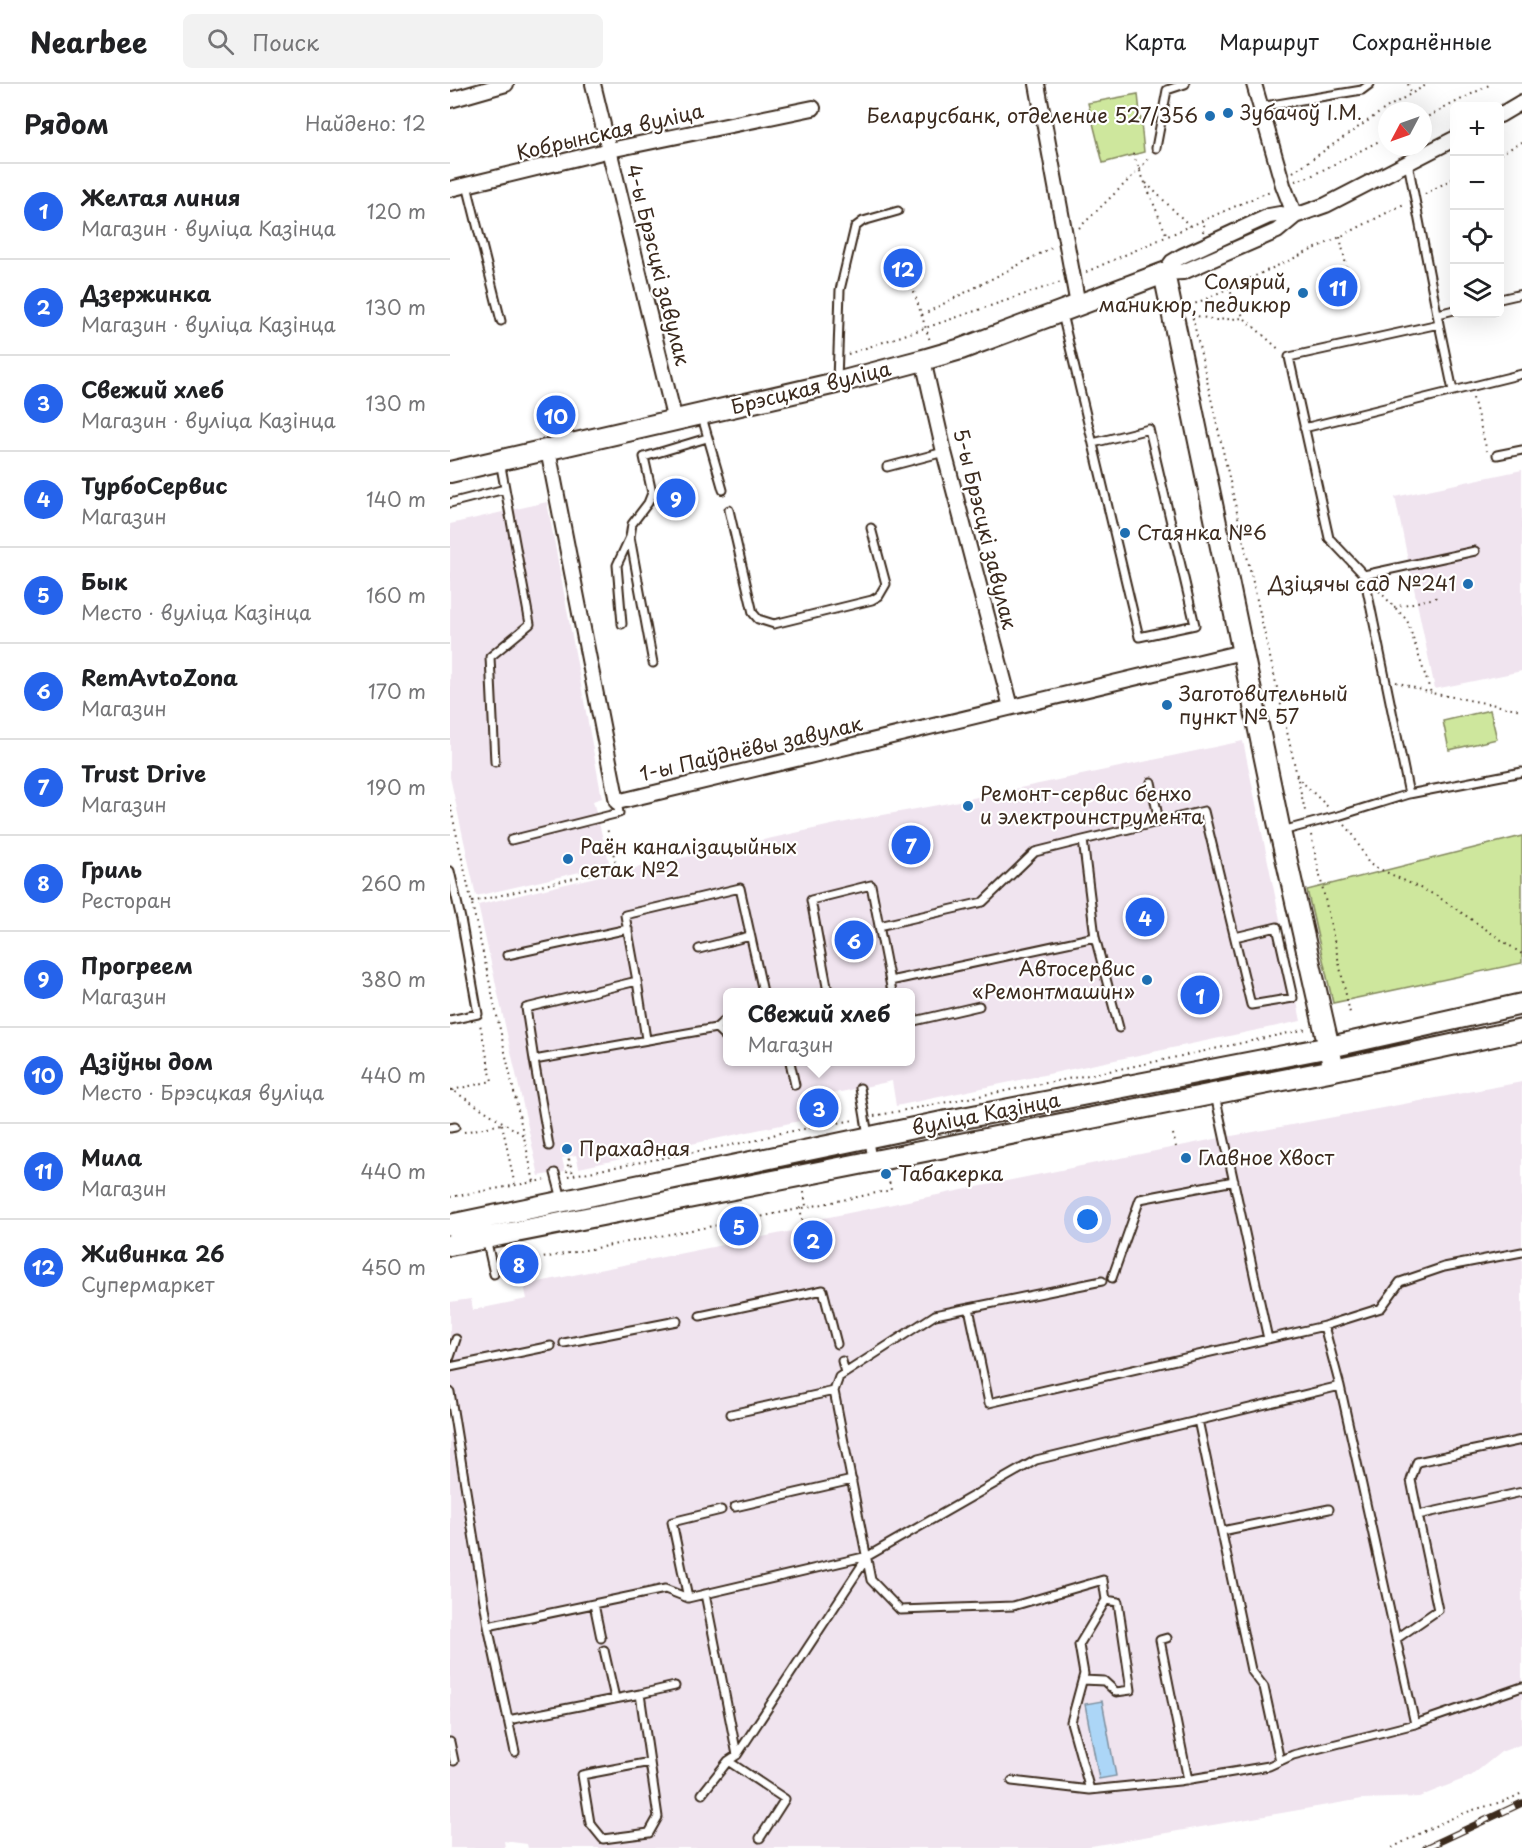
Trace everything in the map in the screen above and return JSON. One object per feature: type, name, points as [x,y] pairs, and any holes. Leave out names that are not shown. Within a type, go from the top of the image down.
[{"type":"main road","name":"Брэсцкая вуліца","points":[[450,472],[836,383],[923,360],[961,349],[1164,273]]},
{"type":"main road","points":[[1164,273],[1181,307],[1242,652],[1334,1070]]},
{"type":"main road","name":"вуліца Казінца","points":[[450,1225],[1095,1092],[1330,1047],[1522,1004]]},
{"type":"main road","name":"вуліца Казінца","points":[[450,1245],[1334,1070],[1522,1030]]},
{"type":"main road","points":[[1095,1092],[1089,1100],[1090,1106],[1099,1115]]},
{"type":"street","points":[[450,100],[506,84]]},
{"type":"street","name":"4-ы Брэсцкі завулак","points":[[592,84],[675,421]]},
{"type":"street","points":[[1037,84],[1073,278],[1070,308]]},
{"type":"street","points":[[1254,84],[1282,183],[1295,216]]},
{"type":"street","points":[[1504,113],[1522,102]]},
{"type":"street","name":"Кобрынская вуліца","points":[[450,189],[610,150],[813,108]]},
{"type":"street","name":"Брэсцкая вуліца","points":[[1164,273],[1172,262],[1182,256],[1269,216],[1280,214],[1295,216],[1326,205],[1450,142]]},
{"type":"street","name":"5-ы Брэсцкі завулак","points":[[923,360],[944,452],[1011,707]]},
{"type":"street","name":"1-ы Паўднёвы завулак","points":[[548,450],[617,802],[1242,652]]},
{"type":"street","points":[[562,1201],[566,1221]]},
{"type":"lane","points":[[1156,148],[1167,90],[1185,84]]},
{"type":"lane","points":[[1259,107],[1362,90],[1370,84]]},
{"type":"lane","points":[[1408,163],[1453,391]]},
{"type":"lane","points":[[467,185],[501,321]]},
{"type":"lane","points":[[836,383],[839,359],[840,290],[855,227],[863,222],[898,211]]},
{"type":"lane","points":[[1504,298],[1522,294]]},
{"type":"lane","points":[[1070,308],[1093,443],[1139,638],[1195,625],[1149,429],[1093,443]]},
{"type":"lane","points":[[1438,314],[1450,311]]},
{"type":"lane","points":[[1409,794],[1364,575],[1329,538],[1289,357],[1439,324]]},
{"type":"lane","points":[[1304,428],[1522,374]]},
{"type":"lane","points":[[701,414],[723,490]]},
{"type":"lane","points":[[622,624],[617,565],[630,537],[632,524],[648,503],[652,493],[644,457],[707,438]]},
{"type":"lane","points":[[1497,455],[1522,450]]},
{"type":"lane","points":[[887,468],[944,452]]},
{"type":"lane","points":[[495,762],[490,657],[530,624],[500,461]]},
{"type":"lane","points":[[450,503],[505,489]]},
{"type":"lane","points":[[729,510],[753,613],[758,619],[774,624],[872,600],[879,596],[886,584],[871,528]]},
{"type":"lane","points":[[630,537],[653,663]]},
{"type":"lane","points":[[1364,575],[1475,551]]},
{"type":"lane","points":[[1280,831],[1308,825],[1409,794],[1522,772]]},
{"type":"lane","points":[[1151,782],[1159,820]]},
{"type":"lane","points":[[511,840],[619,813],[617,802]]},
{"type":"lane","points":[[879,926],[983,902],[1035,852],[1159,820],[1204,811],[1251,1005],[1293,998],[1277,927],[1235,937]]},
{"type":"lane","points":[[1083,840],[1095,937],[1119,1028]]},
{"type":"lane","points":[[450,871],[478,1014],[450,1020]]},
{"type":"lane","points":[[827,988],[811,900],[871,885],[891,988]]},
{"type":"lane","points":[[646,1039],[625,915],[740,888],[762,988]]},
{"type":"lane","points":[[507,955],[628,929]]},
{"type":"lane","points":[[699,949],[750,936]]},
{"type":"lane","points":[[890,981],[1095,937]]},
{"type":"lane","points":[[549,1146],[526,1008],[637,981]]},
{"type":"lane","points":[[915,1021],[980,1006]]},
{"type":"lane","points":[[534,1060],[716,1028],[723,1022]]},
{"type":"lane","points":[[716,1028],[723,1034]]},
{"type":"lane","points":[[791,1066],[795,1085]]},
{"type":"lane","points":[[860,1088],[873,1160]]},
{"type":"lane","points":[[1215,1092],[1268,1338]]},
{"type":"lane","points":[[556,1175],[562,1201]]},
{"type":"lane","points":[[1112,1278],[1140,1199],[1234,1181]]},
{"type":"lane","points":[[486,1238],[494,1274]]},
{"type":"lane","points":[[969,1308],[989,1403],[1324,1326],[1381,1308],[1400,1282],[1443,1267],[1522,1252]]},
{"type":"lane","points":[[1090,1790],[1071,1722],[1084,1674],[1079,1645],[1106,1600],[1103,1580],[1014,1606],[900,1610],[871,1580],[834,1391],[839,1377],[844,1373],[935,1315],[1102,1281]]},
{"type":"lane","points":[[700,1316],[823,1290],[837,1344]]},
{"type":"lane","points":[[564,1343],[677,1321]]},
{"type":"lane","points":[[1324,1326],[1340,1386],[1415,1724]]},
{"type":"lane","points":[[450,1357],[456,1339]]},
{"type":"lane","points":[[450,1367],[551,1346]]},
{"type":"lane","points":[[842,1361],[844,1373]]},
{"type":"lane","points":[[488,1626],[665,1589],[688,1598],[868,1556],[1036,1460],[1340,1386]]},
{"type":"lane","points":[[731,1414],[834,1391]]},
{"type":"lane","points":[[450,1392],[488,1626],[515,1752]]},
{"type":"lane","points":[[1198,1420],[1251,1670],[1264,1687],[1280,1761]]},
{"type":"lane","points":[[1396,1639],[1438,1610],[1411,1480],[1417,1462],[1522,1439]]},
{"type":"lane","points":[[735,1507],[852,1480]]},
{"type":"lane","points":[[1418,1515],[1522,1492]]},
{"type":"lane","points":[[1222,1531],[1329,1509]]},
{"type":"lane","points":[[688,1598],[672,1522],[721,1510]]},
{"type":"lane","points":[[702,1794],[728,1761],[737,1755],[868,1556]]},
{"type":"lane","points":[[705,1594],[737,1755]]},
{"type":"lane","points":[[1083,1680],[1104,1681],[1116,1692],[1131,1690],[1118,1602],[1106,1600]]},
{"type":"lane","points":[[594,1604],[601,1638]]},
{"type":"lane","points":[[1167,1638],[1160,1640],[1188,1780]]},
{"type":"lane","points":[[604,1650],[615,1698]]},
{"type":"lane","points":[[508,1720],[675,1686]]},
{"type":"lane","points":[[1012,1781],[1090,1790],[1188,1780],[1269,1766],[1293,1755],[1415,1724],[1522,1687]]},
{"type":"lane","points":[[640,1694],[650,1762],[658,1817],[648,1833],[603,1839],[590,1823],[582,1775],[650,1762]]},
{"type":"lane","points":[[450,1742],[454,1761]]},
{"type":"lane","points":[[728,1761],[785,1799],[760,1838]]},
{"type":"path","points":[[1408,84],[1412,94]]},
{"type":"path","points":[[839,359],[856,350],[1073,278],[1191,227],[1282,183],[1428,84]]},
{"type":"path","points":[[1432,114],[1491,84]]},
{"type":"path","points":[[1282,183],[1311,176],[1378,142]]},
{"type":"path","points":[[1504,152],[1522,142]]},
{"type":"path","points":[[1140,169],[1156,148]]},
{"type":"path","points":[[1133,154],[1167,236]]},
{"type":"path","points":[[1144,181],[1191,227]]},
{"type":"path","points":[[1181,307],[1340,237],[1450,181]]},
{"type":"path","points":[[1340,237],[1349,279]]},
{"type":"path","points":[[1228,287],[1244,318],[1289,357]]},
{"type":"path","points":[[914,292],[926,327]]},
{"type":"path","points":[[922,315],[966,292]]},
{"type":"path","points":[[1181,307],[1192,315],[1216,320],[1244,318]]},
{"type":"path","points":[[1192,315],[1350,1013]]},
{"type":"path","points":[[1470,387],[1488,455],[1497,455]]},
{"type":"path","points":[[1364,575],[1407,620],[1431,693]]},
{"type":"path","points":[[1394,607],[1440,597]]},
{"type":"path","points":[[1385,678],[1431,693],[1522,710]]},
{"type":"path","points":[[1296,776],[1338,816],[1352,833],[1369,864],[1437,896],[1522,954]]},
{"type":"path","points":[[450,805],[534,1182]]},
{"type":"path","points":[[472,902],[616,868],[604,816]]},
{"type":"path","points":[[451,1090],[492,1081],[478,1014]]},
{"type":"path","points":[[573,1175],[569,1157],[566,1176],[573,1175],[757,1140],[776,1134],[1130,1067],[1315,1027]]},
{"type":"path","points":[[451,1090],[523,1135]]},
{"type":"path","points":[[823,1103],[835,1101],[839,1122]]},
{"type":"path","points":[[455,1129],[503,1124]]},
{"type":"path","points":[[503,1124],[515,1186]]},
{"type":"path","points":[[1173,1134],[1176,1147]]},
{"type":"path","points":[[450,1197],[515,1186],[556,1175]]},
{"type":"path","points":[[532,1260],[891,1190],[888,1176]]},
{"type":"path","points":[[806,1206],[803,1192],[813,1190]]},
{"type":"path","points":[[800,1207],[806,1236]]},
{"type":"path","points":[[745,1220],[750,1240]]},
{"type":"path","points":[[530,1250],[537,1283]]},
{"type":"path","points":[[1392,1848],[1425,1830],[1473,1810],[1509,1800],[1522,1793]]},
{"type":"shaded area","name":"Дзіцячы сад №241","points":[[1522,470],[1522,671],[1435,689],[1395,497]]},
{"type":"shaded area","points":[[547,502],[602,798],[593,801],[610,865],[476,896],[450,777],[450,524]]},
{"type":"shaded area","points":[[1243,741],[1301,1021],[896,1106],[892,1081],[822,1097],[825,1110],[803,1115],[804,1120],[579,1168],[576,1155],[562,1158],[565,1171],[539,1176],[478,905],[850,821],[949,803]]},
{"type":"shaded area","points":[[1522,1082],[1522,1744],[1501,1752],[1471,1776],[1419,1797],[1362,1799],[1080,1848],[528,1848],[527,1844],[504,1841],[505,1847],[501,1848],[450,1848],[450,1302],[471,1299],[473,1310],[527,1299],[524,1285],[792,1231],[794,1239],[815,1233],[814,1220],[1210,1140]]},
{"type":"green space","points":[[1138,94],[1144,152],[1103,163],[1088,103]]},
{"type":"green space","points":[[1490,710],[1497,739],[1449,750],[1443,721]]},
{"type":"green space","points":[[1522,836],[1522,963],[1333,1003],[1307,890]]},
{"type":"water","points":[[1102,1701],[1116,1776],[1099,1779],[1085,1704]]},
{"type":"railway","points":[[1426,1848],[1522,1803]]},
{"type":"place","name":"Зубачоў І.М.","points":[[1228,113]]},
{"type":"place","name":"Беларусбанк, отделение 527/356","points":[[1210,116]]},
{"type":"place","name":"Живинка 26","points":[[903,268]]},
{"type":"place","name":"Мила","points":[[1338,287]]},
{"type":"place","name":"Солярий, маникюр, педикюр","points":[[1303,293]]},
{"type":"place","name":"Дзіўны дом","points":[[556,415]]},
{"type":"place","name":"Прогреем","points":[[676,498]]},
{"type":"place","name":"Стаянка №6","points":[[1125,533]]},
{"type":"place","name":"Дзіцячы сад №241","points":[[1468,584]]},
{"type":"place","name":"Заготовительный пункт № 57","points":[[1167,705]]},
{"type":"place","name":"Ремонт-сервис бенхо и электроинструмента","points":[[968,806]]},
{"type":"place","name":"Trust Drive","points":[[911,845]]},
{"type":"place","name":"Раён каналізацыйных сетак №2","points":[[568,859]]},
{"type":"place","name":"ТурбоСервис","points":[[1145,917]]},
{"type":"place","name":"RemAvtoZona","points":[[854,940]]},
{"type":"place","name":"Автосервис «Ремонтмашин»","points":[[1147,980]]},
{"type":"place","name":"Желтая линия","points":[[1200,995]]},
{"type":"place","name":"Свежий хлеб","points":[[819,1108]]},
{"type":"place","name":"Прахадная","points":[[567,1149]]},
{"type":"place","name":"Главное Хвост","points":[[1186,1158]]},
{"type":"place","name":"Табакерка","points":[[886,1174]]},
{"type":"place","name":"Бык","points":[[739,1226]]},
{"type":"place","name":"Дзержинка","points":[[813,1240]]},
{"type":"place","name":"Гриль","points":[[519,1264]]}]
